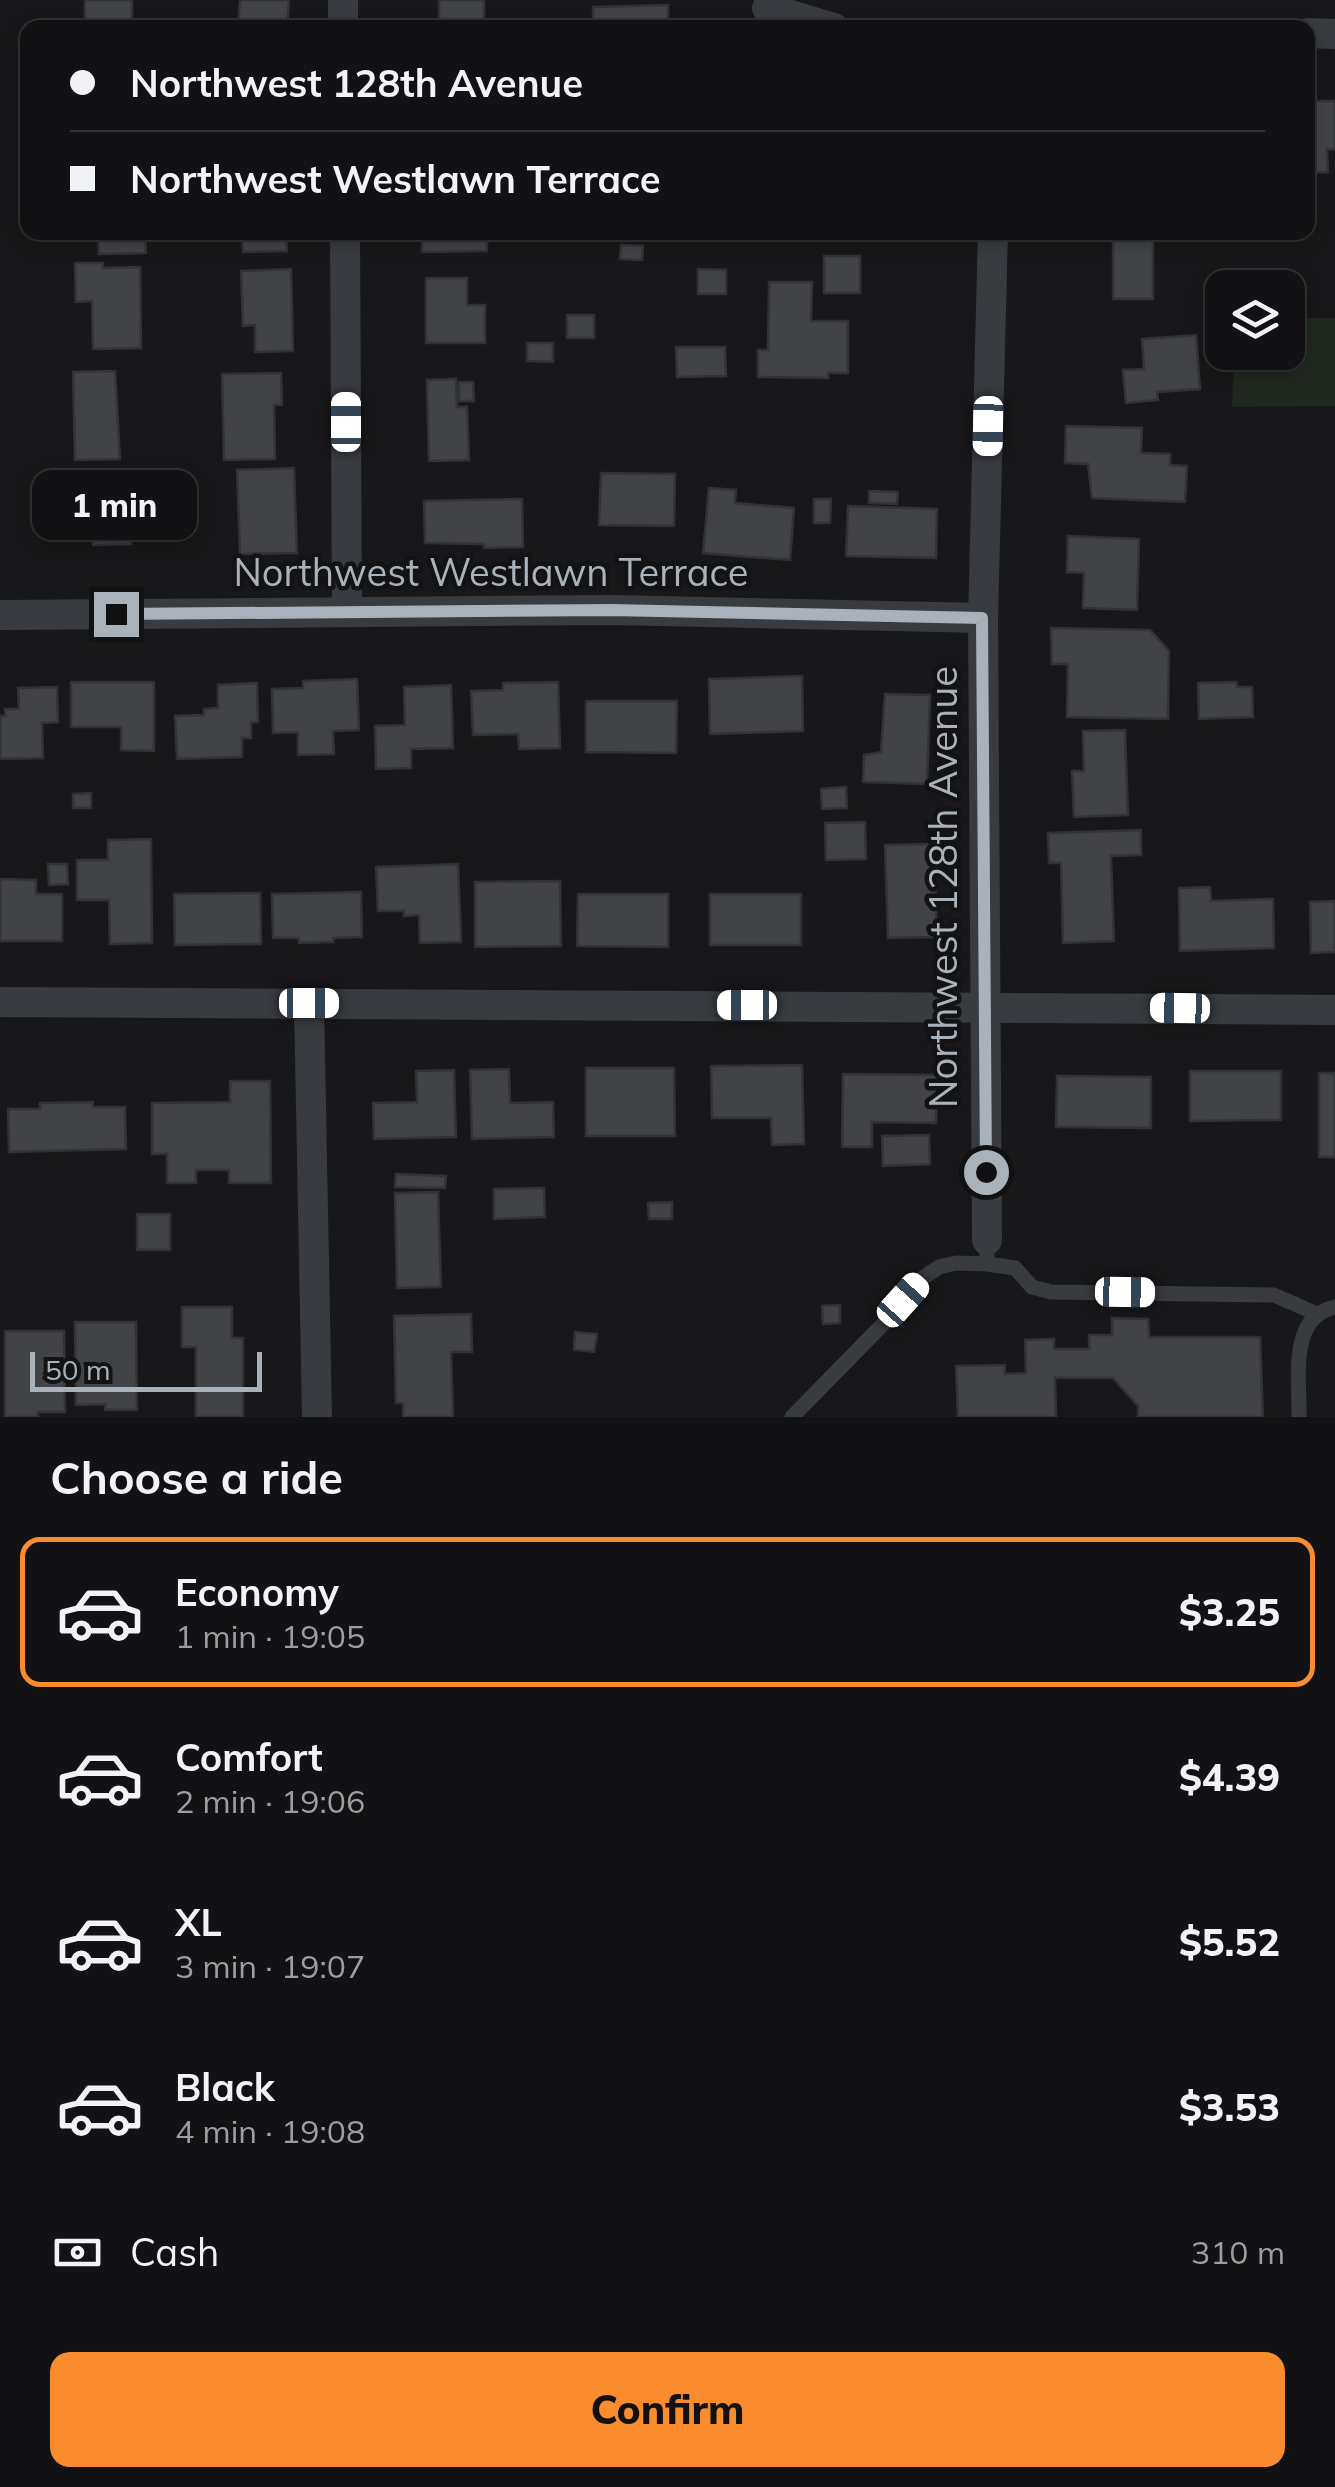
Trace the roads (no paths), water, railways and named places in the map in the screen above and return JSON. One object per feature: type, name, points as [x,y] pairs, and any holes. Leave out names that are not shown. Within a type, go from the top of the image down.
[{"type":"street","points":[[767,8],[807,20]]},
{"type":"street","points":[[344,240],[347,612]]},
{"type":"street","name":"Northwest 128th Avenue","points":[[986,1252],[982,618],[993,240]]},
{"type":"street","name":"Northwest Westlawn Terrace","points":[[0,614],[611,610],[982,618]]},
{"type":"street","points":[[0,1002],[1335,1010]]},
{"type":"street","points":[[309,1003],[317,1417]]},
{"type":"lane","points":[[792,1417],[892,1316],[924,1277],[939,1267],[986,1252],[1015,1268],[1032,1288],[1051,1292],[1274,1295],[1315,1313]]},
{"type":"lane","points":[[1298,1417],[1301,1334],[1315,1313],[1335,1307]]}]
